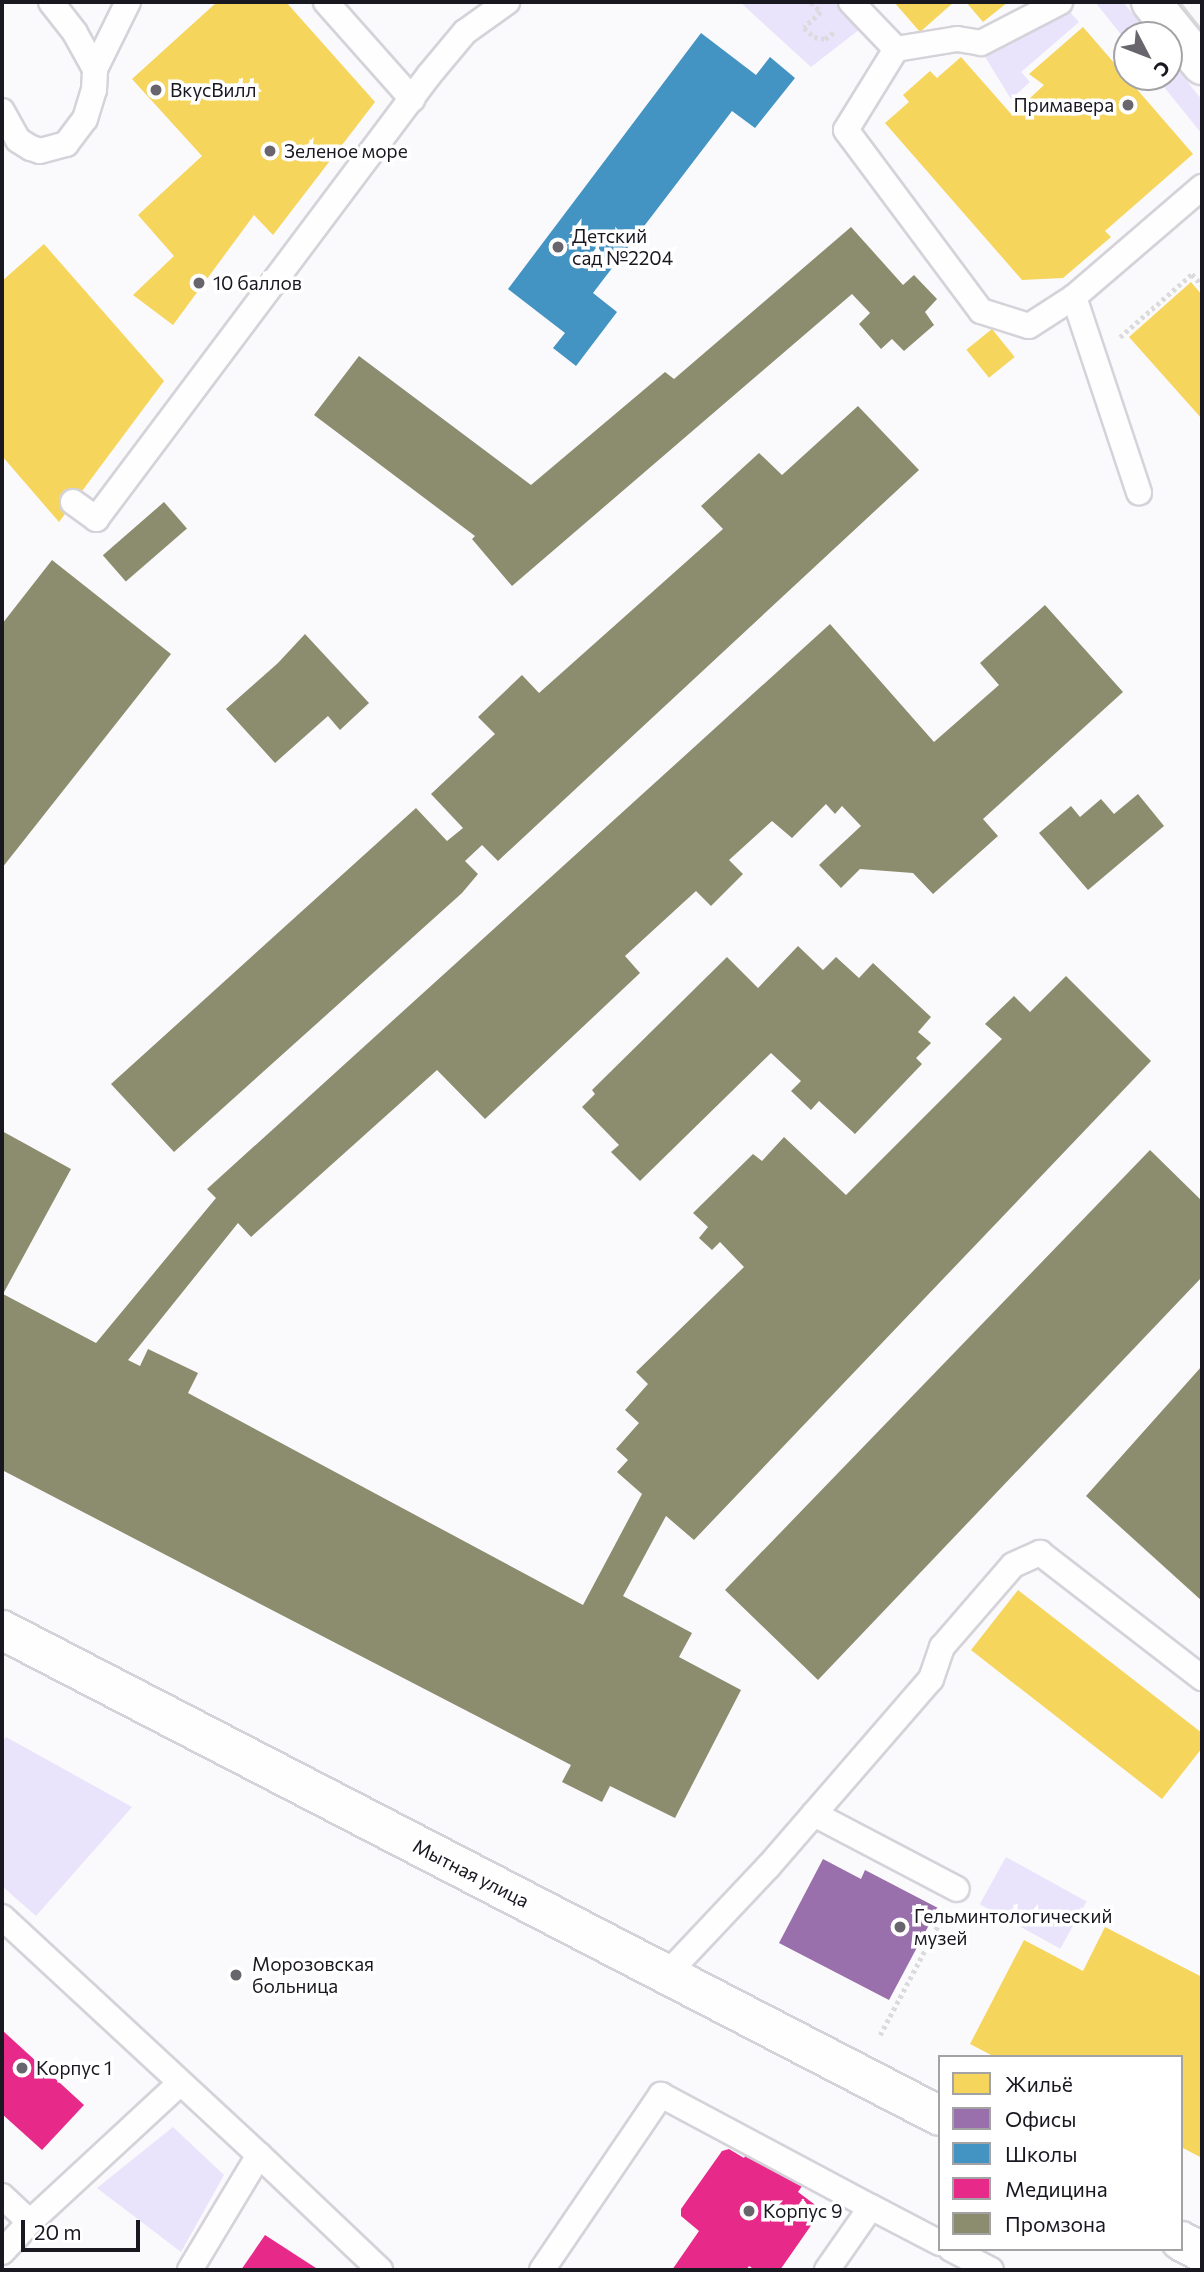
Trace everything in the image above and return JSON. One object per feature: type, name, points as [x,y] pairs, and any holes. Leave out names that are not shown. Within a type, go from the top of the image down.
[{"type":"main road","points":[[1151,2],[1202,65]]},
{"type":"main road","name":"Мытная улица","points":[[2,1630],[938,2115]]},
{"type":"main road","points":[[1183,2242],[1202,2252]]},
{"type":"lane","points":[[51,2],[75,33],[95,69]]},
{"type":"lane","points":[[2,111],[18,140],[40,151],[66,144],[85,119],[94,90],[95,69],[128,2]]},
{"type":"lane","points":[[326,2],[412,99]]},
{"type":"lane","points":[[73,502],[96,519],[465,32],[507,2]]},
{"type":"lane","points":[[851,2],[896,49]]},
{"type":"lane","points":[[1060,2],[981,43],[957,39],[896,49],[846,130],[981,311],[1029,326],[1074,297],[1202,187]]},
{"type":"lane","points":[[1074,297],[1139,492]]},
{"type":"lane","points":[[667,1974],[814,1814],[931,1679],[942,1647],[1013,1565],[1040,1553],[1202,1678]]},
{"type":"lane","points":[[814,1814],[957,1889]]},
{"type":"lane","points":[[2,1917],[380,2270]]},
{"type":"lane","points":[[2,2252],[30,2222],[179,2084]]},
{"type":"lane","points":[[542,2270],[661,2095],[938,2242]]},
{"type":"lane","points":[[190,2270],[259,2155]]},
{"type":"lane","points":[[2,2196],[30,2222]]},
{"type":"lane","points":[[827,2270],[872,2207]]},
{"type":"lane","points":[[955,2251],[991,2270]]},
{"type":"path","points":[[811,2],[828,17]]},
{"type":"path","points":[[821,12],[804,28],[814,37],[825,39],[834,34],[835,22]]},
{"type":"path","points":[[1095,358],[1192,274],[1202,285]]},
{"type":"path","points":[[880,2035],[957,1889]]},
{"type":"shaded area","points":[[740,2],[837,2],[860,29],[811,67]]},
{"type":"shaded area","points":[[1095,2],[1123,2],[1139,21],[1113,21],[1113,24]]},
{"type":"shaded area","points":[[1065,7],[1079,22],[1021,72],[1030,82],[1011,99],[982,52]]},
{"type":"shaded area","points":[[1183,76],[1202,100],[1202,134],[1167,91],[1183,91]]},
{"type":"shaded area","points":[[6,1737],[132,1807],[36,1916],[2,1886],[2,1743]]},
{"type":"shaded area","points":[[1006,1857],[1086,1902],[1060,1949],[980,1904]]},
{"type":"shaded area","points":[[173,2127],[224,2175],[181,2252],[97,2188]]},
{"type":"building: Жильё","points":[[217,2],[286,2],[375,102],[273,235],[254,215],[173,325],[133,295],[174,256],[138,215],[202,156],[132,79]]},
{"type":"building: Жильё","points":[[894,2],[954,2],[920,32]]},
{"type":"building: Жильё","points":[[966,2],[1008,2],[983,22]]},
{"type":"building: Жильё","points":[[1083,27],[1113,62],[1113,91],[1138,91],[1193,154],[1105,231],[1111,237],[1063,278],[1022,280],[885,123],[909,102],[903,95],[930,71],[937,78],[961,57],[1012,115],[1044,85],[1029,74]]},
{"type":"building: Жильё","points":[[44,244],[164,381],[59,522],[2,456],[2,281]]},
{"type":"building: Жильё","points":[[1191,282],[1202,295],[1202,419],[1129,337]]},
{"type":"building: Жильё","points":[[992,329],[1015,357],[989,378],[966,350]]},
{"type":"building: Жильё","points":[[1018,1590],[1202,1733],[1202,1748],[1162,1799],[971,1650]]},
{"type":"building: Жильё","points":[[1105,1927],[1202,1977],[1202,2158],[1183,2148],[1183,2055],[991,2055],[970,2044],[1024,1940],[1083,1971]]},
{"type":"building: Офисы","points":[[823,1859],[861,1879],[865,1870],[938,1908],[889,2000],[779,1943]]},
{"type":"building: Школы","points":[[701,33],[756,75],[770,57],[795,78],[755,128],[732,111],[593,293],[617,312],[576,366],[553,348],[565,333],[508,289]]},
{"type":"building: Медицина","name":"Корпус 1","points":[[2,2030],[84,2105],[42,2150],[2,2114]]},
{"type":"building: Медицина","name":"Корпус 9","points":[[729,2149],[744,2158],[749,2149],[802,2186],[798,2192],[814,2204],[819,2214],[780,2270],[755,2270],[749,2266],[746,2270],[672,2270],[699,2231],[681,2216],[681,2209],[722,2151]]},
{"type":"building: Медицина","points":[[265,2235],[319,2270],[241,2270]]},
{"type":"building: Промзона","points":[[851,227],[903,285],[914,275],[937,299],[925,312],[934,325],[904,351],[892,339],[881,349],[859,324],[870,313],[852,294],[512,586],[472,539],[475,536],[314,415],[359,356],[531,485],[665,372],[674,379]]},
{"type":"building: Промзона","points":[[858,406],[919,470],[498,861],[482,845],[465,861],[478,874],[462,893],[174,1152],[111,1084],[416,808],[447,841],[463,828],[431,794],[495,734],[478,717],[522,675],[539,693],[723,529],[701,506],[759,453],[782,475]]},
{"type":"building: Промзона","points":[[164,502],[187,528],[126,582],[103,555]]},
{"type":"building: Промзона","points":[[52,560],[171,654],[2,868],[2,624]]},
{"type":"building: Промзона","points":[[1045,605],[1123,692],[983,819],[998,836],[933,894],[913,873],[860,869],[841,888],[819,865],[861,826],[842,806],[835,814],[826,804],[792,838],[772,821],[729,860],[743,874],[711,906],[696,891],[625,956],[640,973],[485,1119],[437,1070],[251,1237],[238,1223],[128,1360],[140,1366],[148,1349],[198,1373],[188,1393],[583,1605],[642,1494],[617,1472],[628,1460],[616,1449],[639,1423],[625,1410],[648,1384],[636,1372],[744,1267],[720,1242],[712,1250],[699,1238],[708,1227],[693,1213],[753,1154],[762,1161],[784,1137],[846,1195],[1002,1039],[985,1024],[1014,996],[1030,1012],[1066,976],[1151,1061],[694,1540],[666,1516],[623,1596],[692,1633],[679,1657],[741,1690],[675,1818],[610,1786],[602,1802],[562,1782],[571,1765],[2,1470],[2,1131],[71,1169],[3,1294],[96,1343],[216,1198],[207,1189],[830,624],[934,742],[999,685],[980,663]]},
{"type":"building: Промзона","points":[[305,634],[369,703],[340,730],[328,716],[275,763],[226,709],[278,663]]},
{"type":"building: Промзона","points":[[1138,794],[1164,826],[1088,890],[1039,833],[1071,806],[1080,817],[1101,799],[1114,814]]},
{"type":"building: Промзона","points":[[798,946],[823,970],[836,957],[859,978],[873,963],[931,1017],[918,1032],[931,1043],[916,1058],[922,1064],[855,1134],[819,1101],[811,1110],[791,1091],[801,1081],[771,1053],[640,1181],[611,1152],[619,1145],[582,1107],[595,1094],[592,1090],[727,957],[758,988]]},
{"type":"building: Промзона","points":[[1150,1150],[1202,1201],[1202,1277],[818,1680],[725,1590]]},
{"type":"building: Промзона","points":[[1202,1366],[1202,1601],[1086,1496]]},
{"type":"tram line","points":[[1180,2],[1202,30]]},
{"type":"place","name":"ВкусВилл","points":[[156,90]]},
{"type":"place","name":"Примавера","points":[[1128,105]]},
{"type":"place","name":"Зеленое море","points":[[270,151]]},
{"type":"place","name":"Детский сад №2204","points":[[558,247]]},
{"type":"place","name":"10 баллов","points":[[199,283]]},
{"type":"place","name":"Гельминтологический музей","points":[[900,1927]]},
{"type":"place","name":"Морозовская больница","points":[[236,1975]]},
{"type":"place","name":"Корпус 1","points":[[22,2068]]},
{"type":"place","name":"Корпус 9","points":[[749,2211]]}]
